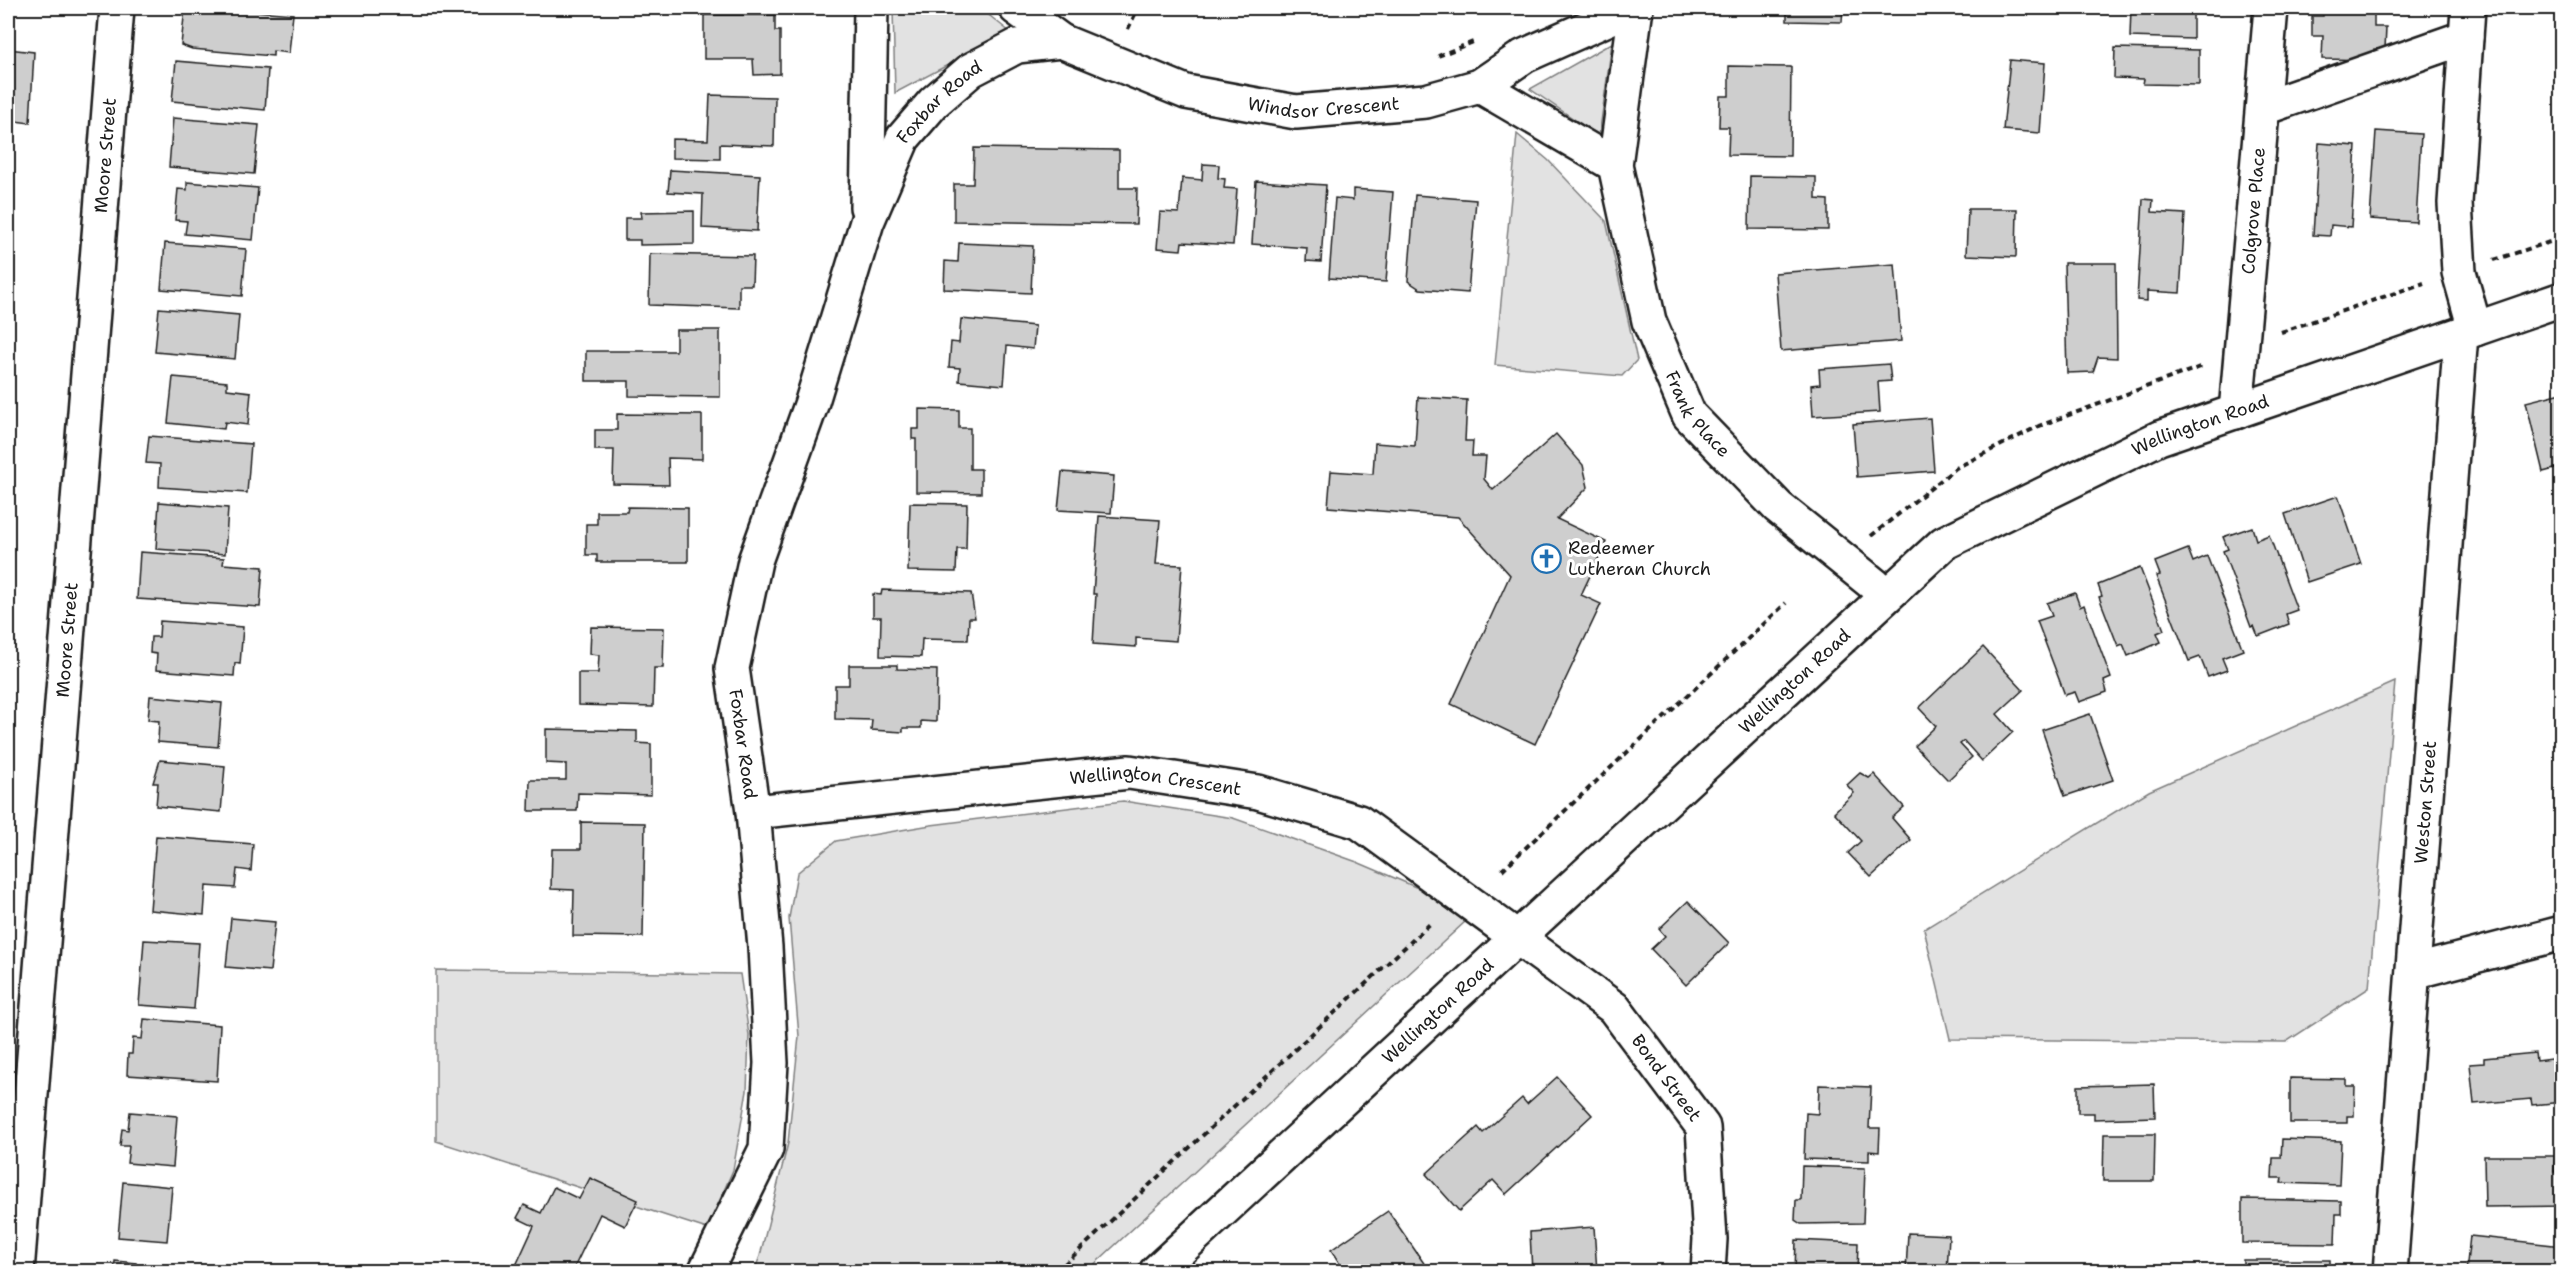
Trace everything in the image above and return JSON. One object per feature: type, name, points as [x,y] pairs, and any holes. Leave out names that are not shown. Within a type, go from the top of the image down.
[{"type":"street","name":"Moore Street","points":[[17,1272],[117,8]]},
{"type":"street","name":"Foxbar Road","points":[[867,222],[871,8]]},
{"type":"street","name":"Windsor Crescent","points":[[1016,8],[1061,41],[1186,92],[1296,112],[1426,101],[1480,86],[1524,56],[1634,8]]},
{"type":"street","name":"Frank Place","points":[[1634,8],[1615,165],[1649,321],[1689,415],[1778,507],[1887,595]]},
{"type":"street","name":"Colgrove Place","points":[[2236,412],[2271,8]]},
{"type":"street","points":[[2264,108],[2467,22]]},
{"type":"street","name":"Weston Street","points":[[2390,1272],[2413,972],[2468,331],[2459,272],[2455,203],[2467,22]]},
{"type":"street","name":"Foxbar Road","points":[[705,1272],[766,1149],[771,1063],[765,947],[753,812],[732,669],[755,561],[811,405],[867,222],[903,138],[934,102],[971,70],[1017,46],[1061,41]]},
{"type":"street","points":[[1480,86],[1615,165]]},
{"type":"street","name":"Wellington Road","points":[[1156,1272],[1944,543],[2159,438],[2562,299]]},
{"type":"street","name":"Wellington Crescent","points":[[753,812],[1128,772],[1258,792],[1359,822],[1517,938]]},
{"type":"street","points":[[2413,972],[2562,933]]},
{"type":"street","name":"Bond Street","points":[[1517,938],[1614,1008],[1703,1127],[1710,1239],[1708,1272]]},
{"type":"path","points":[[1124,37],[1138,8]]},
{"type":"path","points":[[1436,57],[1480,39]]},
{"type":"path","points":[[2278,322],[2277,333],[2562,237]]},
{"type":"path","points":[[1867,539],[1956,468],[2039,426],[2200,367],[2202,355]]},
{"type":"path","points":[[1502,870],[1786,603]]},
{"type":"path","points":[[1056,1272],[1439,915]]},
{"type":"shaded area","points":[[893,8],[980,8],[1010,32],[895,93]]},
{"type":"shaded area","points":[[1612,43],[1599,136],[1530,89]]},
{"type":"shaded area","points":[[1517,134],[1548,160],[1606,221],[1637,360],[1622,376],[1495,365]]},
{"type":"shaded area","points":[[2395,682],[2369,988],[2286,1042],[1950,1039],[1924,929],[2149,791]]},
{"type":"shaded area","points":[[1123,801],[1233,818],[1357,862],[1439,897],[1466,921],[1087,1271],[754,1272],[788,1143],[799,1036],[789,918],[797,873],[836,841],[931,825]]},
{"type":"shaded area","points":[[436,970],[740,974],[749,1035],[747,1091],[733,1170],[707,1229],[436,1141]]},
{"type":"building","points":[[185,8],[218,8],[293,14],[289,53],[273,51],[273,56],[192,49],[181,45]]},
{"type":"building","points":[[1787,8],[1843,8],[1842,22],[1787,21]]},
{"type":"building","points":[[2131,8],[2193,8],[2193,39],[2130,37]]},
{"type":"building","points":[[2323,8],[2374,8],[2374,27],[2386,27],[2385,49],[2374,49],[2374,60],[2322,59],[2323,36],[2312,36],[2312,16],[2323,16]]},
{"type":"building","points":[[704,15],[775,15],[775,31],[780,31],[780,74],[754,75],[753,59],[704,59]]},
{"type":"building","points":[[2115,48],[2199,50],[2199,85],[2143,84],[2144,79],[2114,78]]},
{"type":"building","points":[[8,49],[34,52],[30,123],[8,120]]},
{"type":"building","points":[[2010,60],[2045,63],[2040,133],[2003,130]]},
{"type":"building","points":[[176,61],[268,69],[265,110],[172,101]]},
{"type":"building","points":[[1729,66],[1791,67],[1790,156],[1728,155],[1729,127],[1719,127],[1720,96],[1729,96]]},
{"type":"building","points":[[710,95],[775,97],[774,146],[720,144],[720,159],[672,158],[672,139],[708,140]]},
{"type":"building","points":[[173,118],[259,125],[254,174],[169,167]]},
{"type":"building","points":[[2376,131],[2421,134],[2416,222],[2370,219]]},
{"type":"building","points":[[2319,143],[2356,146],[2351,227],[2331,225],[2330,236],[2313,235]]},
{"type":"building","points":[[974,148],[1119,150],[1119,188],[1137,188],[1136,224],[954,221],[954,184],[973,184]]},
{"type":"building","points":[[1203,164],[1219,165],[1218,178],[1225,179],[1224,188],[1237,189],[1233,245],[1182,242],[1181,250],[1157,248],[1160,212],[1179,213],[1182,178],[1202,180]]},
{"type":"building","points":[[670,170],[760,175],[757,231],[702,228],[703,194],[668,192]]},
{"type":"building","points":[[1750,176],[1816,177],[1816,199],[1828,200],[1828,230],[1749,229]]},
{"type":"building","points":[[1256,181],[1326,185],[1321,262],[1306,261],[1307,248],[1252,244]]},
{"type":"building","points":[[187,182],[258,188],[253,240],[185,234],[187,221],[175,220],[178,189],[187,190]]},
{"type":"building","points":[[1353,189],[1393,192],[1386,282],[1329,278],[1335,198],[1353,200]]},
{"type":"building","points":[[1415,195],[1476,200],[1468,293],[1420,289],[1408,281]]},
{"type":"building","points":[[2143,199],[2153,200],[2152,212],[2185,214],[2180,293],[2147,291],[2147,301],[2137,300]]},
{"type":"building","points":[[1968,209],[2017,209],[2016,257],[1966,255]]},
{"type":"building","points":[[694,211],[694,244],[640,245],[640,240],[625,240],[625,218],[642,218],[641,212]]},
{"type":"building","points":[[8,222],[13,222],[8,290]]},
{"type":"building","points":[[165,243],[246,249],[242,296],[161,289]]},
{"type":"building","points":[[959,243],[1033,246],[1031,293],[944,289],[945,261],[958,262]]},
{"type":"building","points":[[650,254],[753,256],[752,285],[739,285],[739,308],[649,305]]},
{"type":"building","points":[[2064,263],[2116,263],[2117,358],[2098,357],[2093,372],[2067,373]]},
{"type":"building","points":[[1895,264],[1901,341],[1781,351],[1775,273]]},
{"type":"building","points":[[159,308],[239,315],[235,359],[155,352]]},
{"type":"building","points":[[961,319],[1035,326],[1033,349],[1007,346],[1004,385],[959,381],[960,368],[949,367],[951,342],[959,343]]},
{"type":"building","points":[[676,330],[720,330],[720,397],[629,396],[629,381],[586,381],[586,351],[676,351]]},
{"type":"building","points":[[1889,364],[1891,381],[1878,382],[1880,412],[1813,416],[1811,385],[1820,384],[1819,369]]},
{"type":"building","points":[[173,377],[227,382],[227,389],[251,392],[248,425],[225,422],[224,429],[168,423]]},
{"type":"building","points":[[2562,393],[2562,467],[2543,472],[2526,402]]},
{"type":"building","name":"Redeemer Lutheran Church","points":[[1418,397],[1467,400],[1465,441],[1473,441],[1472,456],[1486,456],[1484,479],[1493,490],[1556,434],[1583,465],[1588,487],[1557,519],[1606,542],[1581,595],[1601,604],[1535,744],[1451,704],[1510,575],[1458,517],[1328,507],[1331,471],[1373,474],[1375,443],[1415,446]]},
{"type":"building","points":[[919,409],[959,410],[959,428],[970,428],[970,469],[981,469],[981,493],[916,492],[916,439],[912,439],[912,429],[919,429]]},
{"type":"building","points":[[617,414],[702,415],[702,459],[668,458],[669,485],[613,484],[614,450],[595,450],[595,430],[617,430]]},
{"type":"building","points":[[1930,418],[1934,471],[1857,477],[1853,424]]},
{"type":"building","points":[[149,436],[251,444],[247,493],[159,487],[160,464],[146,463]]},
{"type":"building","points":[[1062,472],[1114,476],[1111,513],[1058,510]]},
{"type":"building","points":[[2338,496],[2361,564],[2307,582],[2285,514]]},
{"type":"building","points":[[159,502],[228,508],[225,554],[156,549]]},
{"type":"building","points":[[910,503],[967,504],[966,549],[957,549],[956,572],[908,571]]},
{"type":"building","points":[[628,507],[688,508],[688,562],[597,562],[597,555],[586,555],[586,524],[597,524],[597,512],[627,512]]},
{"type":"building","points":[[1099,516],[1160,520],[1156,564],[1182,565],[1176,641],[1136,638],[1136,647],[1093,644],[1096,594],[1093,594]]},
{"type":"building","points":[[2252,527],[2256,540],[2269,535],[2297,610],[2286,614],[2289,624],[2258,636],[2254,626],[2251,627],[2223,551],[2228,549],[2223,537]]},
{"type":"building","points":[[2188,549],[2193,562],[2207,556],[2243,650],[2222,658],[2227,670],[2208,677],[2200,657],[2189,661],[2156,576],[2160,575],[2155,562]]},
{"type":"building","points":[[140,552],[224,558],[223,564],[263,567],[260,607],[137,599]]},
{"type":"building","points":[[2140,568],[2164,630],[2157,633],[2161,642],[2128,656],[2123,644],[2118,646],[2099,597],[2102,596],[2098,585]]},
{"type":"building","points":[[882,590],[971,593],[975,618],[969,618],[968,640],[922,639],[921,657],[880,656],[881,617],[873,617],[873,594],[881,595]]},
{"type":"building","points":[[2075,593],[2080,607],[2084,605],[2111,678],[2104,681],[2107,692],[2079,702],[2075,692],[2065,695],[2037,621],[2052,616],[2047,603]]},
{"type":"building","points":[[160,621],[243,627],[240,664],[235,663],[234,676],[156,670],[157,654],[150,653],[151,637],[159,637]]},
{"type":"building","points":[[591,627],[664,628],[663,668],[654,668],[653,707],[578,705],[578,673],[598,673],[599,655],[590,654]]},
{"type":"building","points":[[1983,647],[2023,690],[1997,714],[2013,732],[1982,761],[1964,741],[1960,744],[1972,757],[1948,780],[1915,746],[1936,726],[1919,708]]},
{"type":"building","points":[[849,665],[897,665],[897,669],[937,670],[936,722],[921,721],[921,728],[903,728],[903,732],[871,730],[872,720],[835,719],[835,685],[849,685]]},
{"type":"building","points":[[150,696],[222,703],[218,747],[158,742],[159,721],[148,720]]},
{"type":"building","points":[[2090,714],[2113,780],[2065,796],[2042,730]]},
{"type":"building","points":[[546,729],[637,731],[637,743],[651,744],[651,795],[578,793],[577,811],[529,811],[530,780],[566,780],[566,764],[546,763]]},
{"type":"building","points":[[160,760],[225,766],[221,812],[156,806],[158,783],[153,783]]},
{"type":"building","points":[[1860,773],[1869,778],[1874,774],[1904,807],[1892,818],[1911,840],[1871,877],[1848,853],[1861,841],[1834,812],[1854,793],[1847,785]]},
{"type":"building","points":[[581,822],[645,823],[643,937],[573,936],[574,890],[551,889],[552,849],[581,849]]},
{"type":"building","points":[[156,836],[253,844],[251,871],[237,869],[235,888],[206,886],[204,915],[150,910]]},
{"type":"building","points":[[1688,901],[1729,943],[1686,985],[1651,949],[1665,936],[1659,929]]},
{"type":"building","points":[[231,918],[275,922],[270,971],[226,967]]},
{"type":"building","points":[[144,940],[199,943],[194,1009],[139,1005]]},
{"type":"building","points":[[144,1019],[220,1025],[217,1081],[127,1075],[128,1054],[132,1054],[133,1038],[142,1039]]},
{"type":"building","points":[[2535,1053],[2536,1061],[2558,1058],[2562,1102],[2532,1105],[2531,1099],[2474,1104],[2470,1064],[2484,1063],[2484,1058]]},
{"type":"building","points":[[1557,1077],[1592,1115],[1506,1194],[1493,1180],[1459,1211],[1426,1174],[1478,1127],[1483,1133],[1522,1098],[1527,1104]]},
{"type":"building","points":[[2290,1078],[2346,1079],[2346,1086],[2355,1086],[2354,1116],[2347,1116],[2347,1123],[2290,1123]]},
{"type":"building","points":[[2154,1084],[2155,1117],[2094,1119],[2094,1113],[2078,1113],[2078,1086]]},
{"type":"building","points":[[1819,1085],[1871,1087],[1869,1128],[1880,1128],[1879,1152],[1869,1151],[1869,1161],[1804,1159],[1806,1113],[1818,1114]]},
{"type":"building","points":[[130,1112],[177,1116],[173,1167],[127,1163],[129,1146],[120,1146],[122,1129],[128,1130]]},
{"type":"building","points":[[2104,1134],[2155,1134],[2154,1181],[2103,1181]]},
{"type":"building","points":[[2282,1139],[2341,1141],[2339,1185],[2281,1183],[2282,1178],[2272,1178],[2273,1158],[2281,1158]]},
{"type":"building","points":[[2484,1156],[2555,1156],[2554,1171],[2562,1171],[2562,1206],[2485,1207]]},
{"type":"building","points":[[1802,1166],[1865,1168],[1863,1223],[1801,1224],[1795,1220],[1796,1200],[1801,1200]]},
{"type":"building","points":[[590,1178],[638,1200],[625,1226],[600,1214],[572,1272],[513,1272],[534,1226],[517,1218],[524,1205],[541,1213],[554,1187],[579,1199]]},
{"type":"building","points":[[123,1182],[172,1187],[167,1241],[118,1237]]},
{"type":"building","points":[[2242,1199],[2341,1201],[2341,1214],[2336,1214],[2335,1244],[2242,1243]]},
{"type":"building","points":[[1388,1211],[1430,1272],[1345,1272],[1331,1250]]},
{"type":"building","points":[[1594,1227],[1597,1272],[1532,1272],[1530,1232]]},
{"type":"building","points":[[1908,1233],[1949,1235],[1947,1272],[1906,1272]]},
{"type":"building","points":[[2470,1236],[2562,1246],[2562,1272],[2466,1272]]},
{"type":"building","points":[[1796,1240],[1858,1243],[1857,1272],[1795,1272]]},
{"type":"building","points":[[2243,1260],[2330,1260],[2330,1272],[2243,1272]]},
{"type":"building","points":[[115,1261],[136,1263],[135,1269],[156,1272],[114,1272]]},
{"type":"place","name":"Redeemer Lutheran Church","points":[[1547,558]]}]
